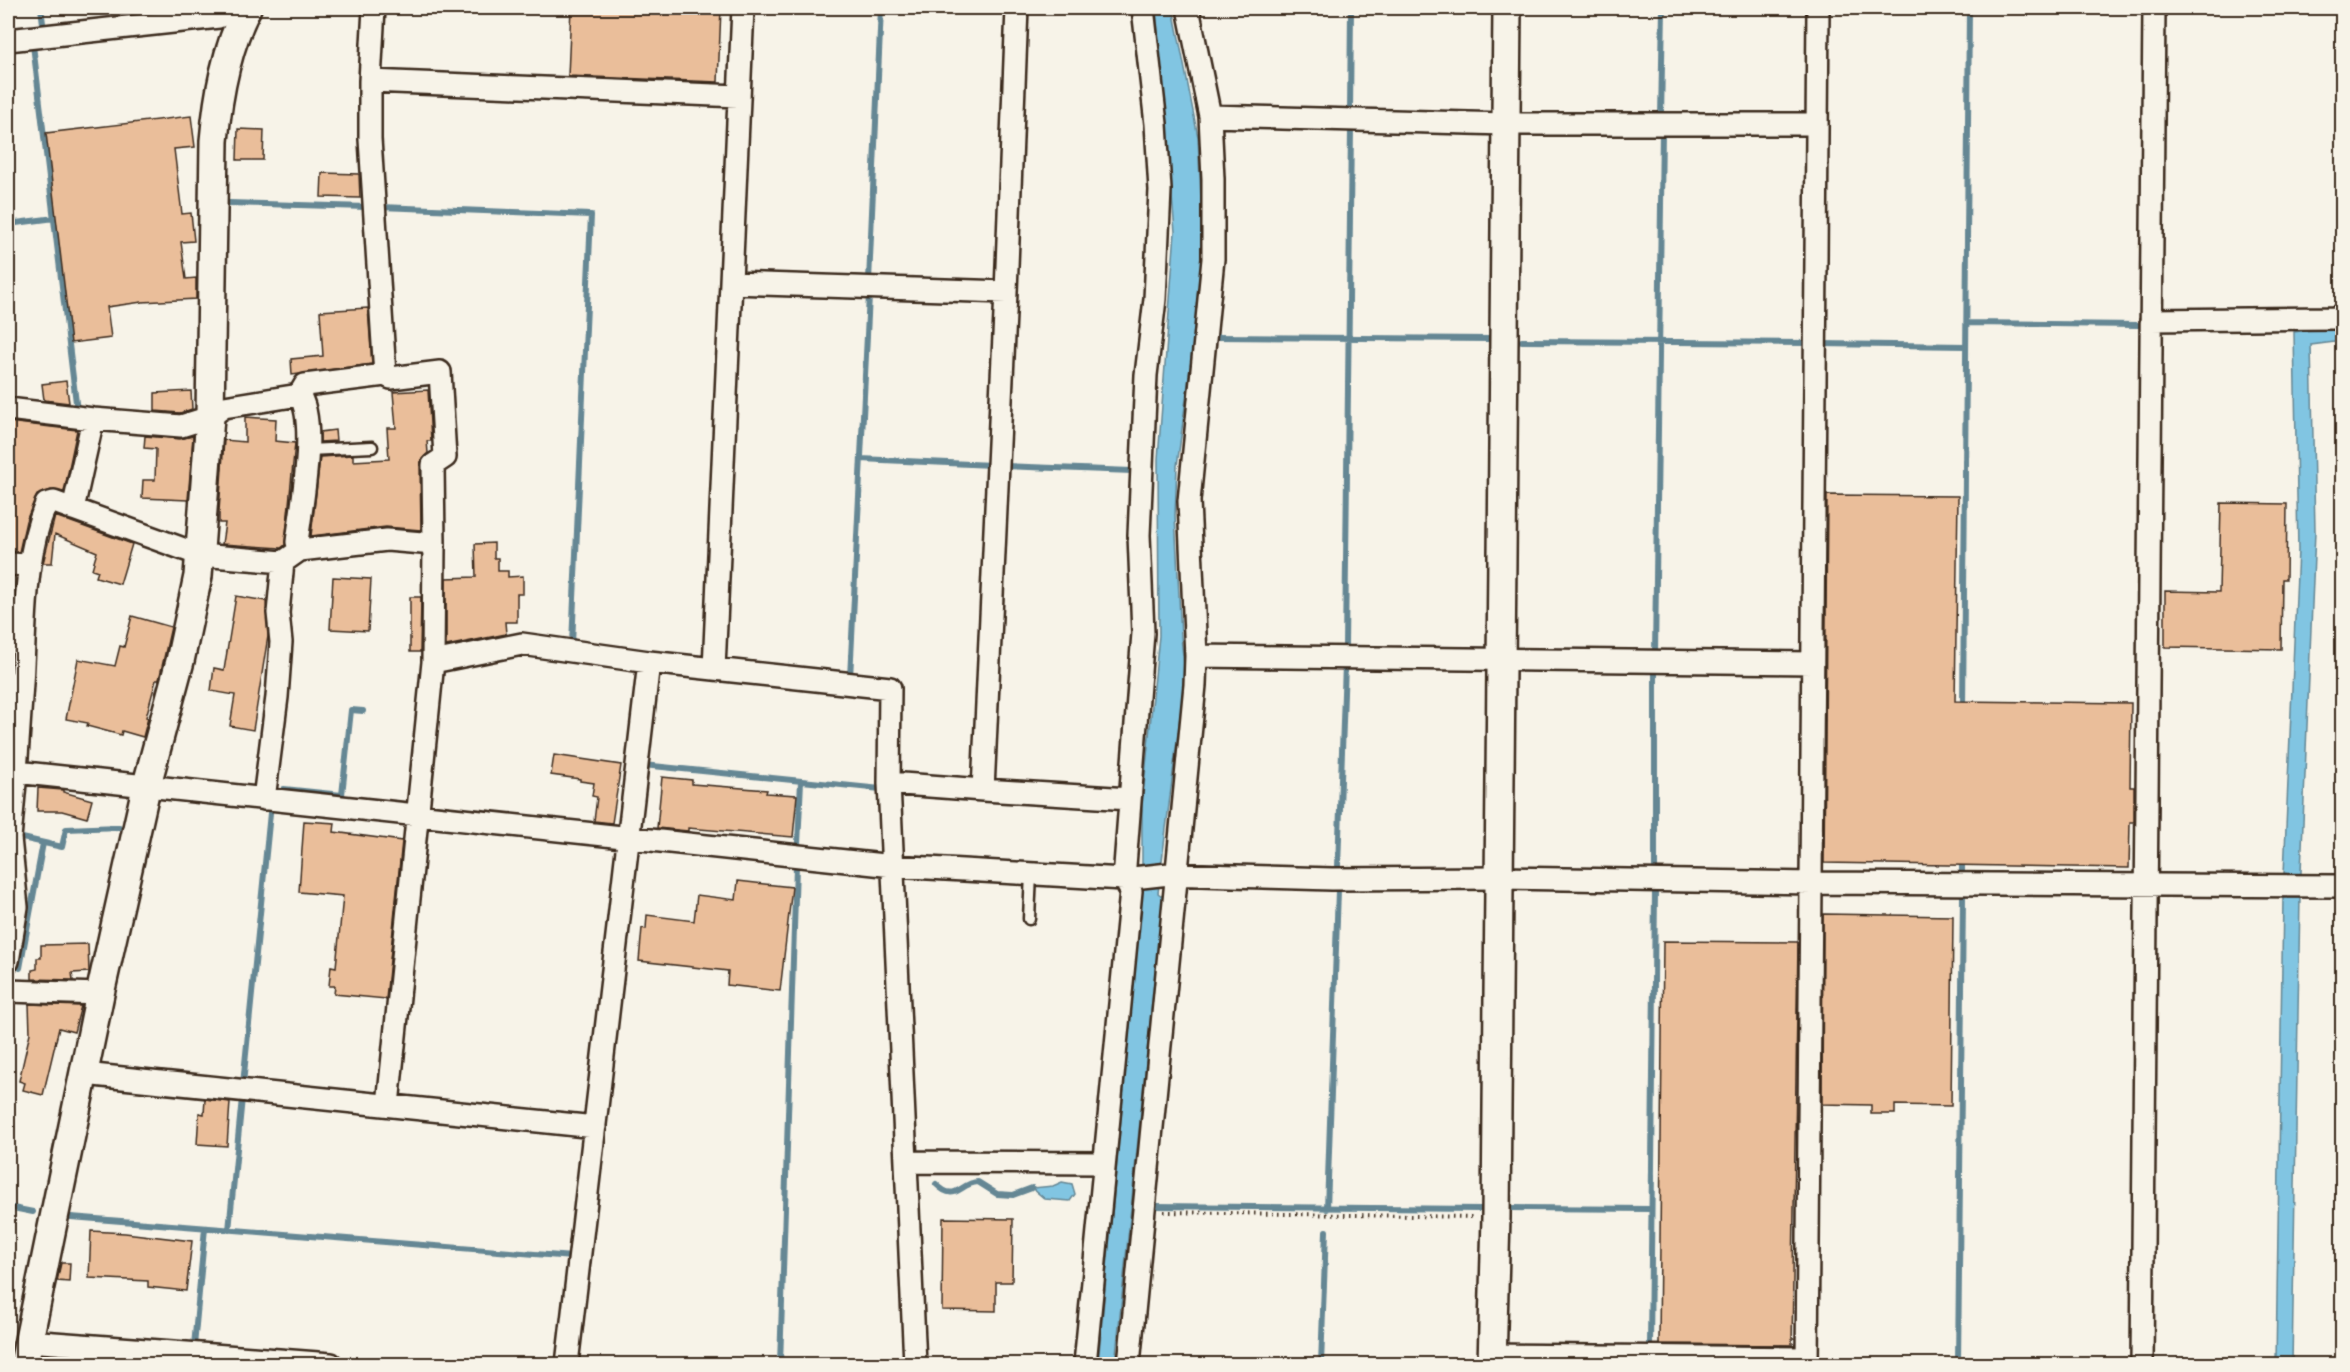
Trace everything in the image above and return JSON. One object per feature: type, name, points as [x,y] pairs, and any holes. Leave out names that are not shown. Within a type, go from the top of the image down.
[{"type":"street","points":[[375,8],[370,81],[370,140],[385,375]]},
{"type":"street","points":[[714,669],[743,8]]},
{"type":"street","points":[[983,790],[1017,8]]},
{"type":"street","points":[[1085,1365],[1131,891],[1130,799],[1143,633],[1139,536],[1146,375],[1155,299],[1160,189],[1156,124],[1143,8]]},
{"type":"street","points":[[1129,1365],[1173,874],[1195,685],[1196,656],[1189,501],[1212,259],[1213,179],[1210,116],[1188,8]]},
{"type":"street","points":[[1507,8],[1496,1217],[1492,1360],[1807,1361],[1818,8]]},
{"type":"street","points":[[2142,1365],[2154,8]]},
{"type":"street","points":[[8,40],[231,14],[214,141],[210,417],[198,576],[180,661],[146,788],[100,994],[26,1353],[331,1365]]},
{"type":"street","points":[[370,81],[739,96]]},
{"type":"street","points":[[1210,116],[1506,124],[1817,124]]},
{"type":"street","points":[[731,283],[1006,292]]},
{"type":"street","points":[[2151,320],[2335,318],[2343,316]]},
{"type":"street","points":[[8,409],[181,426],[210,417],[224,407],[298,395],[305,385],[385,375],[391,378],[440,372],[445,457],[433,465],[433,662],[388,1106]]},
{"type":"street","points":[[264,799],[277,697],[281,642],[278,613],[291,556],[297,542],[308,450],[304,403],[298,395]]},
{"type":"street","points":[[73,509],[93,419]]},
{"type":"street","points":[[8,961],[17,907],[10,838],[16,772],[15,683],[36,527],[46,504],[54,502],[200,555],[291,556],[387,540],[434,544]]},
{"type":"street","points":[[8,564],[30,565]]},
{"type":"street","points":[[433,662],[522,644],[649,662],[890,688],[889,783],[915,1365]]},
{"type":"street","points":[[1196,656],[1812,663]]},
{"type":"street","points":[[567,1365],[649,662]]},
{"type":"street","points":[[16,772],[146,788],[630,836],[893,866],[1130,879],[1173,874],[1332,879],[1498,878],[1810,883],[2343,886]]},
{"type":"street","points":[[889,783],[1130,799]]},
{"type":"street","points":[[8,991],[100,994]]},
{"type":"street","points":[[84,1074],[595,1127]]},
{"type":"street","points":[[906,1162],[1104,1164]]},
{"type":"lane","points":[[308,450],[372,447]]},
{"type":"lane","points":[[1029,919],[1031,873]]},
{"type":"path","points":[[1144,1211],[1496,1217]]},
{"type":"water","points":[[1156,8],[1173,8],[1198,137],[1204,264],[1177,466],[1175,515],[1185,676],[1158,893],[1163,897],[1115,1364],[1098,1364],[1142,893],[1142,806],[1159,636],[1158,459],[1175,232]]},
{"type":"water","points":[[2342,325],[2342,341],[2311,345],[2315,531],[2300,896],[2292,1364],[2276,1364],[2283,897],[2298,550],[2294,332]]},
{"type":"water","points":[[1062,1182],[1072,1184],[1075,1194],[1070,1201],[1045,1199],[1032,1188],[1053,1186]]},
{"type":"building","points":[[571,8],[721,8],[718,82],[568,76]]},
{"type":"building","points":[[191,116],[195,147],[174,149],[182,214],[191,213],[194,241],[181,242],[186,279],[196,278],[196,299],[142,302],[107,307],[111,338],[71,343],[46,133]]},
{"type":"building","points":[[238,129],[264,130],[263,160],[237,160]]},
{"type":"building","points":[[322,173],[359,174],[360,198],[321,197]]},
{"type":"building","points":[[368,308],[372,364],[292,375],[291,359],[323,356],[320,311]]},
{"type":"building","points":[[66,381],[69,403],[44,400],[42,384]]},
{"type":"building","points":[[428,390],[431,441],[427,441],[428,453],[420,465],[421,530],[386,527],[311,536],[320,457],[353,455],[353,461],[389,459],[387,428],[396,428],[393,392]]},
{"type":"building","points":[[191,391],[192,409],[180,413],[155,411],[155,393]]},
{"type":"building","points":[[245,417],[276,419],[275,441],[295,443],[285,545],[281,548],[222,544],[225,523],[219,523],[219,511],[224,440],[245,442]]},
{"type":"building","points":[[8,422],[77,430],[64,492],[51,490],[37,495],[26,521],[19,552],[8,551]]},
{"type":"building","points":[[335,430],[336,441],[320,442],[320,432]]},
{"type":"building","points":[[145,436],[180,439],[193,436],[188,500],[142,498],[143,480],[155,480],[156,449],[144,448]]},
{"type":"building","points":[[1827,495],[1958,496],[1955,701],[2131,703],[2130,787],[2134,787],[2134,822],[2130,822],[2129,868],[1824,863]]},
{"type":"building","points":[[2221,503],[2287,504],[2286,579],[2282,579],[2281,649],[2165,647],[2165,591],[2219,592]]},
{"type":"building","points":[[55,516],[132,544],[120,584],[96,577],[98,571],[92,569],[97,552],[55,534],[52,563],[43,563]]},
{"type":"building","points":[[494,543],[494,558],[498,558],[498,571],[508,571],[508,577],[523,576],[523,594],[517,594],[517,622],[505,622],[506,634],[446,646],[446,578],[476,577],[475,544]]},
{"type":"building","points":[[333,577],[371,579],[368,631],[330,629]]},
{"type":"building","points":[[236,596],[266,601],[268,636],[253,730],[230,726],[235,695],[211,691],[214,668],[224,670]]},
{"type":"building","points":[[410,597],[421,597],[420,652],[410,652]]},
{"type":"building","points":[[132,616],[171,627],[159,680],[156,680],[146,717],[148,718],[143,737],[122,731],[121,735],[87,726],[88,723],[66,719],[78,659],[115,666],[120,646],[124,647]]},
{"type":"building","points":[[554,755],[621,765],[612,823],[594,821],[597,797],[592,796],[594,783],[551,775]]},
{"type":"building","points":[[662,777],[692,780],[692,784],[767,790],[766,793],[797,795],[793,837],[688,828],[688,831],[657,828]]},
{"type":"building","points":[[38,788],[63,790],[63,792],[92,800],[87,818],[62,811],[37,811]]},
{"type":"building","points":[[304,821],[335,823],[334,832],[402,841],[386,999],[334,994],[335,986],[329,986],[331,966],[336,967],[343,896],[299,892]]},
{"type":"building","points":[[738,881],[792,887],[780,991],[727,985],[728,971],[639,961],[642,928],[646,929],[647,915],[694,921],[697,895],[736,900]]},
{"type":"building","points":[[1823,914],[1953,916],[1951,1106],[1895,1105],[1895,1114],[1871,1114],[1871,1105],[1822,1104]]},
{"type":"building","points":[[1663,941],[1798,942],[1792,1345],[1659,1344]]},
{"type":"building","points":[[88,944],[89,972],[72,973],[73,980],[32,979],[32,970],[37,969],[37,958],[41,958],[41,945]]},
{"type":"building","points":[[29,1004],[81,1006],[74,1032],[59,1028],[43,1095],[23,1090],[25,1083],[19,1081],[30,1033]]},
{"type":"building","points":[[205,1099],[230,1102],[227,1146],[197,1144],[199,1113],[204,1114]]},
{"type":"building","points":[[943,1218],[1013,1219],[1012,1282],[996,1282],[996,1311],[942,1310]]},
{"type":"building","points":[[91,1231],[192,1241],[186,1291],[148,1287],[148,1281],[89,1278]]},
{"type":"building","points":[[61,1263],[70,1263],[69,1282],[57,1281]]},
{"type":"waterway","points":[[41,8],[44,31]]},
{"type":"waterway","points":[[869,281],[881,8]]},
{"type":"waterway","points":[[1350,113],[1351,8]]},
{"type":"waterway","points":[[1661,118],[1663,8]]},
{"type":"waterway","points":[[1963,709],[1969,8]]},
{"type":"waterway","points":[[33,45],[77,411]]},
{"type":"waterway","points":[[1345,647],[1351,128]]},
{"type":"waterway","points":[[1655,654],[1662,130]]},
{"type":"waterway","points":[[229,203],[367,207]]},
{"type":"waterway","points":[[380,207],[591,215],[572,644],[576,645]]},
{"type":"waterway","points":[[8,224],[55,218]]},
{"type":"waterway","points":[[850,678],[869,295]]},
{"type":"waterway","points":[[1967,323],[2139,325]]},
{"type":"waterway","points":[[1214,337],[1490,339]]},
{"type":"waterway","points":[[1522,341],[1807,343]]},
{"type":"waterway","points":[[1820,344],[1966,346]]},
{"type":"waterway","points":[[861,459],[992,465]]},
{"type":"waterway","points":[[1005,466],[1132,471]]},
{"type":"waterway","points":[[1338,867],[1345,664]]},
{"type":"waterway","points":[[1655,669],[1655,869]]},
{"type":"waterway","points":[[284,789],[342,795],[351,710],[363,711]]},
{"type":"waterway","points":[[643,765],[881,789]]},
{"type":"waterway","points":[[798,844],[801,781]]},
{"type":"waterway","points":[[243,1084],[270,813]]},
{"type":"waterway","points":[[18,837],[62,847],[66,829],[119,827]]},
{"type":"waterway","points":[[20,968],[43,843]]},
{"type":"waterway","points":[[1962,857],[1962,872]]},
{"type":"waterway","points":[[780,1364],[796,866]]},
{"type":"waterway","points":[[1327,1209],[1338,890]]},
{"type":"waterway","points":[[1650,1348],[1655,892]]},
{"type":"waterway","points":[[1958,1364],[1963,897]]},
{"type":"waterway","points":[[8,1023],[12,1000]]},
{"type":"waterway","points":[[229,1230],[242,1098]]},
{"type":"waterway","points":[[936,1184],[943,1190],[953,1192],[978,1182],[997,1194],[1013,1195],[1032,1188]]},
{"type":"waterway","points":[[1155,1206],[1481,1209]]},
{"type":"waterway","points":[[8,1207],[33,1212]]},
{"type":"waterway","points":[[1510,1208],[1651,1209]]},
{"type":"waterway","points":[[71,1217],[572,1257]]},
{"type":"waterway","points":[[194,1346],[205,1228]]},
{"type":"waterway","points":[[1321,1364],[1326,1231]]}]
